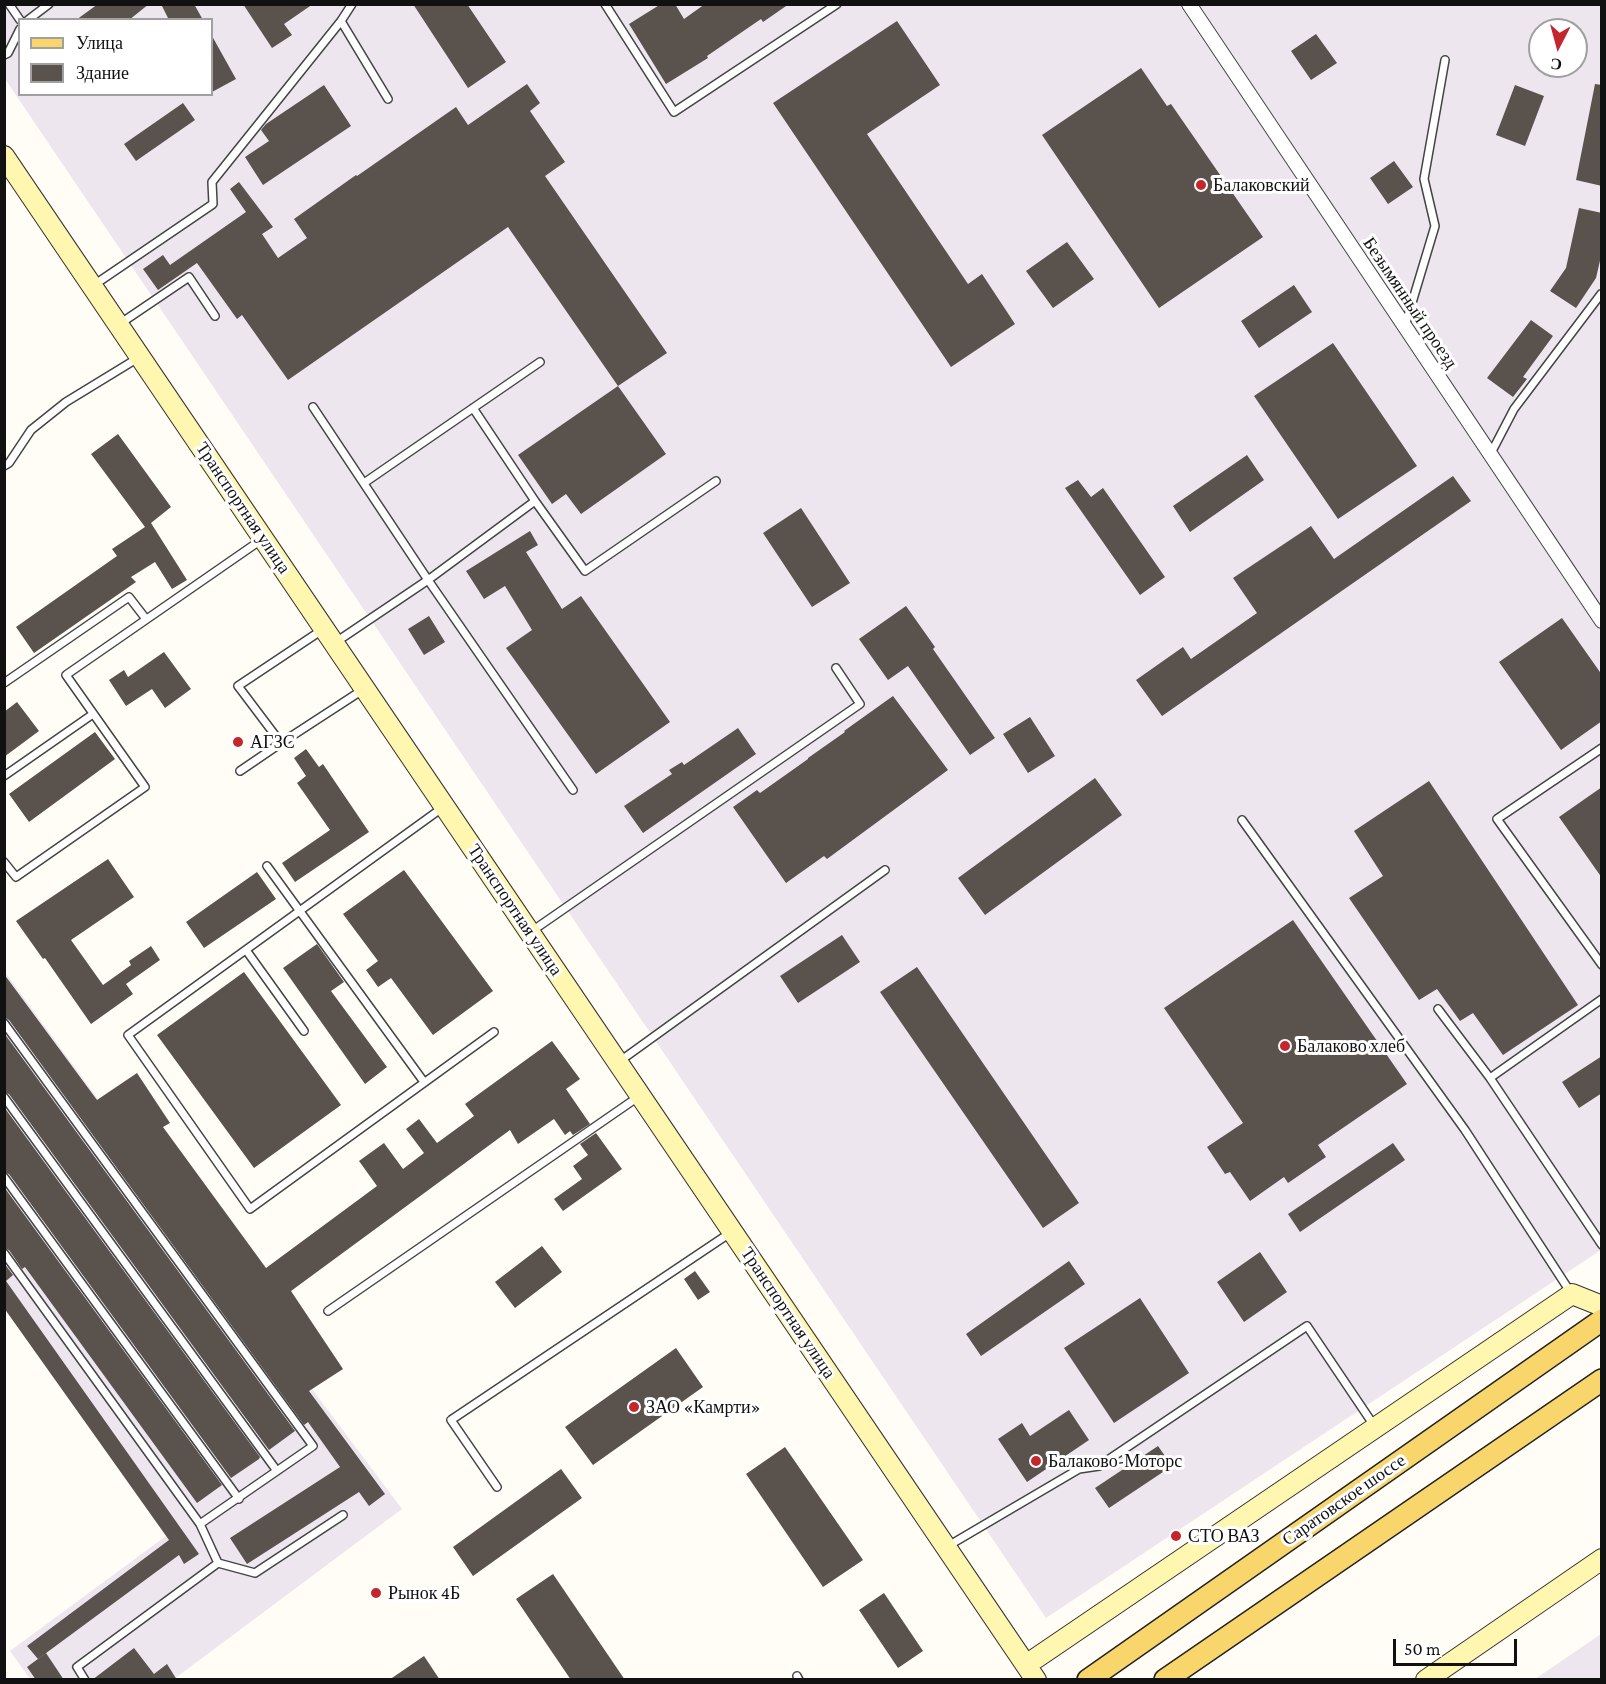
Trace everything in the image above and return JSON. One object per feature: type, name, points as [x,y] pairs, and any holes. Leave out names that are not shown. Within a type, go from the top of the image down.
[{"type":"main road","name":"Транспортная улица","points":[[4,156],[1031,1672]]},
{"type":"main road","points":[[1031,1672],[1376,1427],[1572,1294],[1602,1306]]},
{"type":"main road","name":"Саратовское шоссе","points":[[1088,1680],[1602,1320]]},
{"type":"main road","points":[[1165,1680],[1602,1380]]},
{"type":"main road","points":[[1426,1680],[1602,1559]]},
{"type":"street","name":"Безымянный проезд","points":[[1189,4],[1602,621]]},
{"type":"lane","points":[[9,4],[19,18]]},
{"type":"lane","points":[[31,18],[49,4]]},
{"type":"lane","points":[[92,286],[213,204],[212,182],[341,21],[352,4]]},
{"type":"lane","points":[[605,4],[674,112],[837,4]]},
{"type":"lane","points":[[341,21],[388,99]]},
{"type":"lane","points":[[4,55],[8,53],[18,33]]},
{"type":"lane","points":[[1405,327],[1435,225],[1424,178],[1445,60]]},
{"type":"lane","points":[[119,325],[189,277],[215,316]]},
{"type":"lane","points":[[1490,455],[1514,409],[1600,294]]},
{"type":"lane","points":[[4,466],[9,463],[31,430],[66,402],[140,356]]},
{"type":"lane","points":[[364,483],[540,362]]},
{"type":"lane","points":[[313,407],[428,580],[573,790]]},
{"type":"lane","points":[[473,408],[585,571],[716,481]]},
{"type":"lane","points":[[281,743],[238,686],[428,580],[535,501]]},
{"type":"lane","points":[[4,862],[16,877],[145,787],[66,675],[263,538]]},
{"type":"lane","points":[[4,683],[129,597],[146,618]]},
{"type":"lane","points":[[530,932],[860,704],[836,668]]},
{"type":"lane","points":[[240,771],[365,688]]},
{"type":"lane","points":[[4,776],[93,714]]},
{"type":"lane","points":[[1602,748],[1497,819],[1602,965]]},
{"type":"lane","points":[[444,806],[128,1035],[250,1209],[495,1032]]},
{"type":"lane","points":[[1242,820],[1465,1130],[1572,1294]]},
{"type":"lane","points":[[267,866],[424,1082]]},
{"type":"lane","points":[[618,1062],[885,870]]},
{"type":"lane","points":[[246,950],[304,1031]]},
{"type":"lane","points":[[1490,1078],[1602,999]]},
{"type":"lane","points":[[1438,1009],[1490,1078],[1602,1245]]},
{"type":"lane","points":[[4,1023],[313,1446],[200,1524]]},
{"type":"lane","points":[[328,1311],[640,1095]]},
{"type":"lane","points":[[4,1097],[277,1471]]},
{"type":"lane","points":[[4,1177],[239,1499]]},
{"type":"lane","points":[[497,1487],[451,1420],[732,1231]]},
{"type":"lane","points":[[4,1253],[200,1524],[218,1563]]},
{"type":"lane","points":[[946,1547],[1079,1469],[1099,1466],[1307,1326],[1376,1427]]},
{"type":"lane","points":[[218,1563],[255,1573],[343,1515]]},
{"type":"lane","points":[[85,1680],[77,1667],[218,1563]]},
{"type":"shaded area","points":[[4,5],[1601,5],[1601,1250],[1046,1618],[5,79]]},
{"type":"shaded area","points":[[4,971],[402,1509],[174,1679],[30,1679],[10,1651],[166,1536],[5,1308]]},
{"type":"shaded area","points":[[1601,1634],[1601,1679],[1535,1679]]},
{"type":"building","points":[[98,4],[149,4],[132,18],[79,18]]},
{"type":"building","points":[[161,4],[194,4],[202,18],[168,18]]},
{"type":"building","points":[[243,4],[313,4],[284,24],[292,35],[272,48]]},
{"type":"building","points":[[413,4],[467,4],[506,62],[468,88]]},
{"type":"building","points":[[661,4],[675,4],[684,19],[705,4],[789,4],[763,22],[761,19],[707,56],[708,58],[666,84],[629,24]]},
{"type":"building","points":[[897,21],[940,85],[867,134],[968,284],[982,274],[1015,324],[951,367],[773,103]]},
{"type":"building","points":[[1316,34],[1337,63],[1311,80],[1291,51]]},
{"type":"building","points":[[213,38],[236,79],[213,91]]},
{"type":"building","points":[[1141,68],[1167,106],[1171,104],[1263,237],[1159,308],[1042,135]]},
{"type":"building","points":[[527,84],[540,103],[530,111],[565,162],[545,176],[667,353],[618,386],[508,227],[288,380],[242,315],[237,319],[197,263],[158,290],[143,269],[163,255],[170,265],[246,212],[230,189],[239,182],[273,227],[262,234],[278,258],[307,238],[294,219],[356,175],[456,107],[468,125]]},
{"type":"building","points":[[1595,84],[1602,85],[1602,186],[1576,180]]},
{"type":"building","points":[[324,85],[351,126],[263,185],[245,157],[269,141],[261,130],[266,124]]},
{"type":"building","points":[[1515,85],[1544,96],[1525,146],[1496,135]]},
{"type":"building","points":[[183,103],[195,120],[136,161],[124,144]]},
{"type":"building","points":[[1394,161],[1413,187],[1388,204],[1370,178]]},
{"type":"building","points":[[1579,208],[1602,213],[1602,252],[1596,278],[1576,308],[1550,291],[1566,268]]},
{"type":"building","points":[[1067,242],[1094,279],[1053,308],[1026,271]]},
{"type":"building","points":[[1294,285],[1312,312],[1259,348],[1241,321]]},
{"type":"building","points":[[1531,320],[1553,336],[1523,377],[1527,379],[1513,397],[1487,378]]},
{"type":"building","points":[[1333,343],[1417,466],[1338,519],[1254,396]]},
{"type":"building","points":[[618,386],[666,454],[581,514],[566,494],[552,504],[518,455]]},
{"type":"building","points":[[118,434],[171,507],[151,523],[187,580],[172,589],[155,562],[131,577],[136,582],[34,653],[16,627],[117,556],[112,549],[145,527],[91,454]]},
{"type":"building","points":[[1247,455],[1264,480],[1190,532],[1173,506]]},
{"type":"building","points":[[1453,476],[1471,501],[1162,716],[1136,680],[1183,647],[1191,659],[1257,613],[1233,578],[1311,526],[1334,559]]},
{"type":"building","points":[[1078,480],[1091,497],[1103,488],[1165,577],[1140,595],[1065,488]]},
{"type":"building","points":[[801,508],[850,583],[812,607],[763,533]]},
{"type":"building","points":[[530,531],[538,545],[526,552],[562,609],[581,596],[670,722],[596,774],[506,648],[532,630],[505,586],[484,599],[466,571]]},
{"type":"building","points":[[906,606],[995,738],[970,755],[908,666],[888,680],[859,639]]},
{"type":"building","points":[[429,616],[445,642],[424,655],[408,629]]},
{"type":"building","points":[[1562,618],[1602,675],[1602,721],[1561,750],[1499,662]]},
{"type":"building","points":[[164,652],[191,689],[165,708],[152,689],[126,706],[109,680],[124,670],[128,677]]},
{"type":"building","points":[[893,696],[948,770],[827,859],[824,856],[786,883],[733,807],[757,790],[760,793]]},
{"type":"building","points":[[17,702],[39,731],[4,757],[4,712]]},
{"type":"building","points":[[1030,717],[1055,756],[1028,773],[1003,734]]},
{"type":"building","points":[[738,728],[756,754],[643,833],[624,806],[672,774],[669,770],[682,762],[684,765]]},
{"type":"building","points":[[95,732],[115,759],[29,822],[9,794]]},
{"type":"building","points":[[306,749],[319,767],[323,764],[369,832],[295,882],[282,863],[330,830],[297,783],[306,776],[294,758]]},
{"type":"building","points":[[1095,778],[1122,815],[985,915],[958,878]]},
{"type":"building","points":[[1429,781],[1578,1005],[1503,1055],[1473,1013],[1460,1021],[1437,989],[1419,1000],[1349,898],[1383,876],[1354,831]]},
{"type":"building","points":[[1602,787],[1602,878],[1559,817]]},
{"type":"building","points":[[108,859],[134,897],[71,940],[103,985],[131,965],[129,961],[151,946],[160,960],[126,984],[133,994],[91,1024],[16,921]]},
{"type":"building","points":[[404,870],[493,991],[433,1035],[391,978],[378,987],[366,970],[378,961],[343,914]]},
{"type":"building","points":[[257,872],[276,899],[204,948],[186,922]]},
{"type":"building","name":"Балаково хлеб","points":[[1293,920],[1407,1084],[1318,1145],[1326,1157],[1288,1183],[1284,1177],[1250,1201],[1230,1172],[1225,1174],[1207,1147],[1243,1123],[1164,1008]]},
{"type":"building","points":[[842,935],[860,962],[798,1003],[780,976]]},
{"type":"building","points":[[317,944],[344,982],[331,991],[387,1067],[365,1084],[283,968]]},
{"type":"building","points":[[917,967],[1079,1203],[1043,1228],[880,992]]},
{"type":"building","points":[[244,972],[341,1105],[254,1168],[157,1035]]},
{"type":"building","points":[[4,974],[97,1100],[137,1073],[170,1123],[163,1127],[266,1268],[377,1186],[359,1161],[384,1143],[403,1169],[424,1153],[406,1129],[419,1119],[437,1143],[474,1116],[465,1104],[552,1041],[580,1079],[566,1089],[590,1124],[573,1135],[570,1131],[565,1135],[554,1119],[518,1144],[510,1130],[291,1291],[343,1369],[309,1391],[385,1494],[369,1506],[359,1492],[247,1564],[230,1538],[340,1467],[308,1422],[304,1425],[9,1020],[4,1017]]},
{"type":"building","points":[[4,1033],[295,1431],[269,1450],[9,1094],[4,1092]]},
{"type":"building","points":[[1602,1056],[1602,1093],[1579,1108],[1562,1082]]},
{"type":"building","points":[[4,1107],[260,1457],[231,1478],[9,1174],[4,1172]]},
{"type":"building","points":[[596,1133],[622,1169],[563,1211],[554,1199],[582,1179],[573,1166],[588,1155],[580,1144]]},
{"type":"building","points":[[1393,1143],[1405,1160],[1300,1232],[1288,1214]]},
{"type":"building","points":[[4,1187],[222,1485],[197,1503],[25,1267],[22,1269],[9,1250],[4,1248]]},
{"type":"building","points":[[542,1246],[562,1272],[515,1308],[495,1282]]},
{"type":"building","points":[[1260,1252],[1287,1292],[1244,1322],[1217,1282]]},
{"type":"building","points":[[1069,1261],[1085,1284],[981,1356],[966,1334]]},
{"type":"building","points":[[4,1263],[13,1275],[6,1281],[199,1554],[184,1564],[179,1555],[38,1659],[27,1646],[169,1540],[4,1308]]},
{"type":"building","points":[[695,1271],[710,1292],[698,1300],[684,1279]]},
{"type":"building","points":[[1140,1298],[1189,1373],[1114,1423],[1064,1348]]},
{"type":"building","name":"ЗАО «Камрти»","points":[[676,1348],[703,1387],[593,1465],[565,1427]]},
{"type":"building","name":"Балаково-Моторс","points":[[1069,1410],[1089,1440],[1027,1482],[998,1439],[1022,1423],[1030,1436]]},
{"type":"building","points":[[1158,1446],[1172,1466],[1109,1508],[1095,1488]]},
{"type":"building","points":[[785,1447],[863,1560],[823,1587],[746,1474]]},
{"type":"building","points":[[561,1469],[582,1498],[473,1576],[453,1547]]},
{"type":"building","points":[[553,1574],[625,1680],[571,1680],[516,1599]]},
{"type":"building","points":[[884,1593],[923,1651],[898,1668],[859,1610]]},
{"type":"building","points":[[134,1648],[154,1674],[167,1664],[177,1680],[92,1680]]},
{"type":"building","points":[[46,1653],[64,1680],[36,1680],[27,1667]]},
{"type":"building","points":[[424,1656],[440,1680],[389,1680]]},
{"type":"place","name":"Балаковский","points":[[1201,185]]},
{"type":"place","name":"АГЗС","points":[[238,742]]},
{"type":"place","name":"Балаково хлеб","points":[[1285,1046]]},
{"type":"place","name":"ЗАО «Камрти»","points":[[634,1407]]},
{"type":"place","name":"Балаково-Моторс","points":[[1036,1461]]},
{"type":"place","name":"СТО ВАЗ","points":[[1176,1536]]},
{"type":"place","name":"Рынок 4Б","points":[[376,1593]]}]
